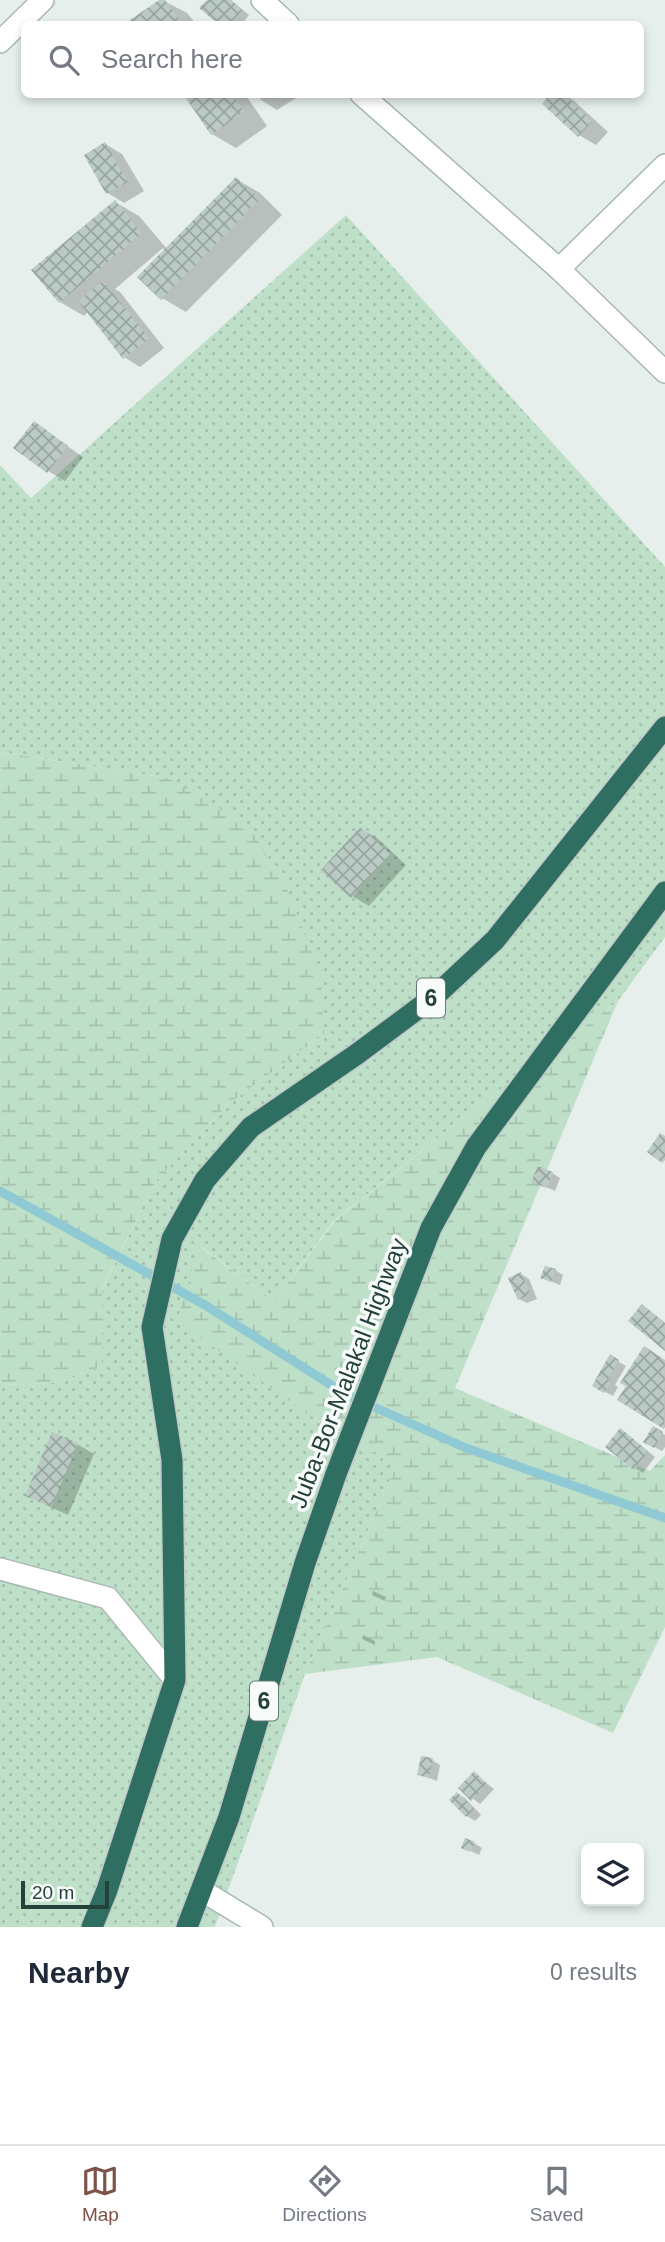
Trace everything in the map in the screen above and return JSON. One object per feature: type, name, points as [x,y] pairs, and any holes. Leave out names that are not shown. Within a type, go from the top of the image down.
[{"type":"highway","name":"6","points":[[92,1927],[107,1890],[175,1680],[173,1460],[152,1327],[172,1239],[205,1180],[251,1127],[435,996],[495,940],[665,727]]},
{"type":"highway","name":"Juba-Bor-Malakal Highway","points":[[187,1927],[229,1816],[305,1563],[336,1474],[431,1228],[476,1147],[665,892]]},
{"type":"street","points":[[22,21],[43,0]]},
{"type":"street","points":[[262,0],[285,21]]},
{"type":"street","points":[[0,42],[21,21]]},
{"type":"street","points":[[366,98],[559,269],[665,372]]},
{"type":"street","points":[[559,269],[665,165]]},
{"type":"street","points":[[0,1569],[108,1598],[175,1680]]},
{"type":"street","points":[[201,1890],[262,1927]]},
{"type":"green space","points":[[346,215],[665,567],[665,937],[618,1001],[460,1120],[334,1221],[274,1301],[200,1246],[312,1417],[397,1464],[305,1674],[215,1927],[0,1927],[0,1385],[51,1383],[102,1366],[102,1290],[155,1182],[227,1105],[324,1034],[168,778],[0,752],[0,465],[31,498]]},
{"type":"green space","points":[[0,752],[168,778],[248,825],[287,889],[321,975],[324,1034],[227,1105],[155,1182],[102,1289],[102,1366],[51,1383],[0,1385]]},
{"type":"green space","points":[[618,1001],[455,1388],[650,1471],[665,1455],[665,1627],[613,1733],[437,1657],[305,1674],[397,1464],[312,1417],[177,1321],[199,1246],[274,1301],[335,1221],[460,1120]]},
{"type":"building","points":[[159,0],[165,0],[181,21],[131,21]]},
{"type":"building","points":[[207,0],[231,0],[242,10],[233,21],[214,21],[199,8]]},
{"type":"building","points":[[186,98],[235,98],[244,112],[211,135]]},
{"type":"building","points":[[547,98],[567,98],[592,121],[578,137],[542,104]]},
{"type":"building","points":[[105,142],[128,182],[106,194],[84,155]]},
{"type":"building","points":[[236,177],[259,200],[161,300],[137,277]]},
{"type":"building","points":[[115,200],[142,233],[59,303],[31,270]]},
{"type":"building","points":[[103,281],[149,338],[123,359],[78,301]]},
{"type":"building","points":[[34,421],[68,446],[47,473],[13,448]]},
{"type":"building","points":[[360,827],[390,854],[351,898],[320,871]]},
{"type":"building","points":[[660,1133],[665,1136],[665,1160],[662,1163],[647,1152]]},
{"type":"building","points":[[538,1166],[553,1172],[547,1188],[531,1182]]},
{"type":"building","points":[[545,1266],[556,1269],[551,1282],[540,1278]]},
{"type":"building","points":[[521,1272],[530,1294],[518,1300],[508,1278]]},
{"type":"building","points":[[642,1304],[665,1323],[665,1351],[628,1321]]},
{"type":"building","points":[[644,1346],[665,1360],[664,1429],[617,1400],[626,1386],[620,1383]]},
{"type":"building","points":[[610,1354],[619,1360],[604,1393],[592,1386]]},
{"type":"building","points":[[653,1426],[663,1432],[654,1448],[643,1442]]},
{"type":"building","points":[[620,1428],[648,1451],[634,1470],[605,1447]]},
{"type":"building","points":[[52,1432],[78,1443],[51,1507],[25,1496]]},
{"type":"building","points":[[421,1756],[433,1758],[429,1778],[417,1775]]},
{"type":"building","points":[[474,1771],[487,1784],[471,1801],[458,1788]]},
{"type":"building","points":[[457,1792],[474,1809],[466,1817],[449,1800]]},
{"type":"building","points":[[465,1838],[475,1842],[470,1852],[461,1848]]},
{"type":"waterway","points":[[0,1191],[205,1305],[347,1395],[466,1448],[665,1518]]}]
